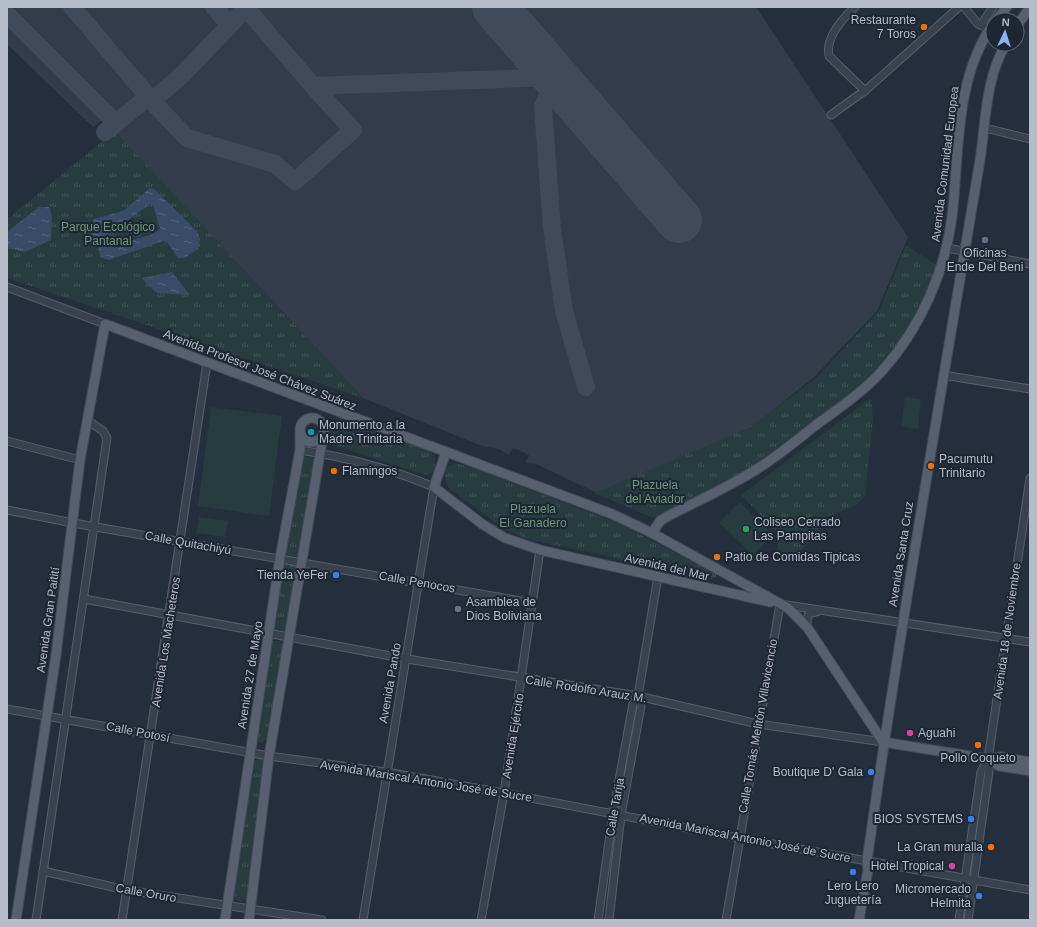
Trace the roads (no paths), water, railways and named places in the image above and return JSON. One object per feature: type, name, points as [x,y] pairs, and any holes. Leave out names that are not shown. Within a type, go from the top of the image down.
[{"type":"main road","name":"Avenida Comunidad Europea","points":[[652,533],[660,521],[759,468],[831,415],[881,372],[913,328],[933,290],[947,248],[953,210],[966,86],[980,47],[985,38]]},
{"type":"main road","name":"Avenida Santa Cruz","points":[[859,920],[868,870],[866,861],[883,742],[943,374],[965,252],[990,88],[997,62],[1002,52]]},
{"type":"main road","name":"Avenida Profesor José Chávez Suárez","points":[[105,324],[612,514],[652,533],[788,608],[807,627],[883,742]]},
{"type":"main road","name":"Avenida Gran Paitití","points":[[16,920],[56,656],[80,460],[105,324]]},
{"type":"main road","points":[[318,405],[313,418],[303,422],[300,433],[309,442],[317,441],[323,436]]},
{"type":"main road","points":[[249,920],[270,756],[288,637],[321,453],[323,424],[313,418]]},
{"type":"main road","name":"Avenida 27 de Mayo","points":[[225,920],[280,558],[300,450],[300,433]]},
{"type":"main road","name":"Avenida Pando","points":[[434,487],[446,452]]},
{"type":"main road","name":"Avenida del Mar","points":[[434,487],[482,524],[505,538],[540,550],[780,604]]},
{"type":"main road","points":[[720,591],[731,588],[732,580],[729,575]]},
{"type":"main road","points":[[883,742],[988,759],[1001,756],[1030,762]]},
{"type":"main road","points":[[988,759],[999,766],[1030,771]]},
{"type":"main road","name":"Avenida Santa Cruz","points":[[853,920],[862,867],[866,861]]},
{"type":"street","points":[[855,7],[829,40],[827,48],[829,56],[865,91]]},
{"type":"street","points":[[831,115],[865,91],[958,7]]},
{"type":"street","points":[[964,7],[980,25],[985,26]]},
{"type":"street","points":[[980,25],[993,7]]},
{"type":"street","points":[[985,128],[1030,138]]},
{"type":"street","points":[[947,248],[1030,264]]},
{"type":"street","points":[[7,287],[105,324]]},
{"type":"street","name":"Avenida Los Macheteros","points":[[122,920],[152,735],[207,363]]},
{"type":"street","points":[[943,374],[1030,389]]},
{"type":"street","points":[[36,920],[107,438],[103,431],[87,420]]},
{"type":"street","points":[[7,442],[80,460]]},
{"type":"street","name":"Avenida del Mar","points":[[300,450],[321,453],[402,474],[434,487]]},
{"type":"street","name":"Avenida 18 de Noviembre","points":[[968,920],[990,771],[988,759],[1006,638],[1028,512],[1030,478]]},
{"type":"street","name":"Avenida Pando","points":[[363,920],[386,772],[407,658],[434,487]]},
{"type":"street","name":"Calle Quitachiyú","points":[[7,510],[73,524],[94,526],[302,563]]},
{"type":"street","name":"Avenida Ejército","points":[[481,920],[504,793],[540,550]]},
{"type":"street","name":"Calle Penocos","points":[[302,563],[532,602]]},
{"type":"street","name":"Calle Tarija","points":[[598,920],[617,814],[634,704],[638,696],[658,576]]},
{"type":"street","name":"Calle Rodolfo Arauz M.","points":[[84,599],[170,616],[407,658],[638,696],[758,724],[883,742]]},
{"type":"street","name":"Avenida del Mar","points":[[780,604],[902,624],[1030,642]]},
{"type":"street","name":"Calle Tomás Melitón Villavicencio","points":[[726,920],[758,724],[780,604]]},
{"type":"street","points":[[807,627],[807,619],[809,614],[813,611],[821,610]]},
{"type":"street","name":"Calle Potosí","points":[[7,709],[66,718],[270,756]]},
{"type":"street","name":"Avenida Mariscal Antonio José de Sucre","points":[[270,756],[386,772],[964,880],[1030,890]]},
{"type":"street","name":"Avenida 18 de Noviembre","points":[[959,920],[981,772],[988,759]]},
{"type":"street","name":"Calle Tarija","points":[[609,920],[617,814]]},
{"type":"street","name":"Calle Oruro","points":[[43,871],[126,890],[227,907],[322,920]]},
{"type":"water","points":[[150,188],[154,189],[197,231],[200,239],[198,249],[184,258],[178,258],[167,242],[163,241],[109,260],[100,257],[98,245],[88,231],[94,219],[123,211]],"holes":[[[150,204],[153,205],[160,229],[151,235],[120,243],[111,235],[112,227],[124,223]]]},
{"type":"water","points":[[39,207],[49,207],[52,216],[51,240],[25,252],[7,248],[7,232]]},
{"type":"water","points":[[172,272],[190,295],[157,293],[141,278]]},
{"type":"place","name":"Restaurante 7 Toros","points":[[924,27]]},
{"type":"place","name":"Oficinas Ende Del Beni","points":[[985,240]]},
{"type":"place","name":"Monumento a la Madre Trinitaria","points":[[311,432]]},
{"type":"place","name":"Pacumutu Trinitario","points":[[931,466]]},
{"type":"place","name":"Flamingos","points":[[334,471]]},
{"type":"place","name":"Coliseo Cerrado Las Pampitas","points":[[746,529]]},
{"type":"place","name":"Patio de Comidas Tipicas","points":[[717,557]]},
{"type":"place","name":"Tienda YeFer","points":[[336,575]]},
{"type":"place","name":"Asamblea de Dios Boliviana","points":[[458,609]]},
{"type":"place","name":"Aguahi","points":[[910,733]]},
{"type":"place","name":"Pollo Coqueto","points":[[978,745]]},
{"type":"place","name":"Boutique D' Gala","points":[[871,772]]},
{"type":"place","name":"BIOS SYSTEMS","points":[[971,819]]},
{"type":"place","name":"La Gran muralla","points":[[991,847]]},
{"type":"place","name":"Hotel Tropical","points":[[952,866]]},
{"type":"place","name":"Lero Lero Juguetería","points":[[853,872]]},
{"type":"place","name":"Micromercado Helmita","points":[[979,896]]},
{"type":"park label","name":"Parque Ecológico Pantanal","points":[[108,234]]},
{"type":"park label","name":"Plazuela del Aviador","points":[[655,492]]},
{"type":"park label","name":"Plazuela El Ganadero","points":[[533,516]]}]
